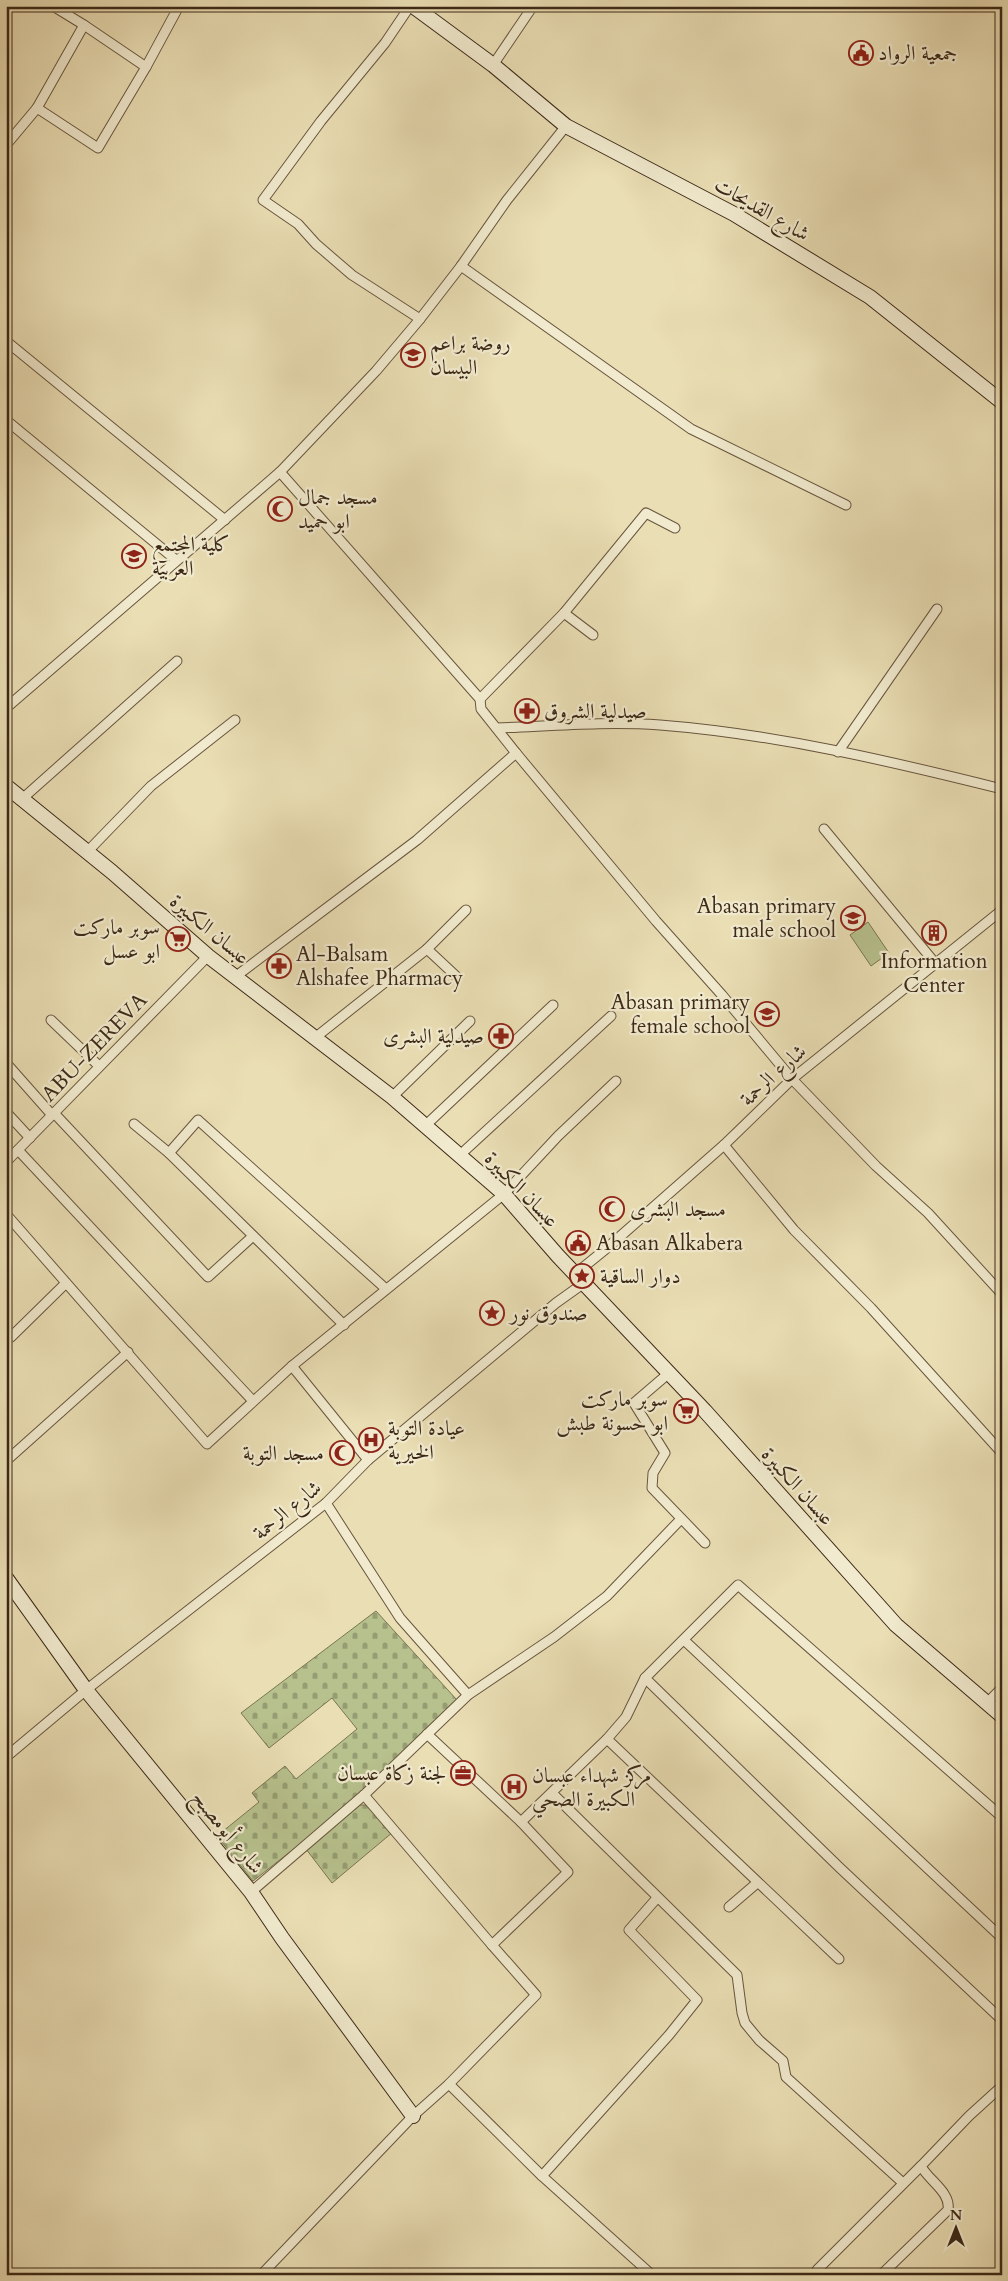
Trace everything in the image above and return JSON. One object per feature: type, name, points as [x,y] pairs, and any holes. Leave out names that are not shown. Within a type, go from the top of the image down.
[{"type":"street","points":[[53,6],[146,67]]},
{"type":"street","points":[[37,108],[98,148],[146,67],[179,6]]},
{"type":"street","points":[[411,6],[385,43],[321,122],[263,200],[298,224],[316,244],[352,274],[420,320]]},
{"type":"street","name":"شارع القديحات","points":[[411,6],[493,65],[566,126],[734,214],[870,297],[1002,402]]},
{"type":"street","points":[[493,65],[533,6]]},
{"type":"street","points":[[6,145],[37,108],[84,25]]},
{"type":"street","points":[[6,708],[280,472],[376,371],[420,320],[507,200],[566,126]]},
{"type":"street","points":[[461,266],[691,429],[846,505]]},
{"type":"street","points":[[6,341],[225,520]]},
{"type":"street","points":[[6,420],[176,560]]},
{"type":"street","points":[[280,472],[480,699],[481,709],[516,753],[656,921],[722,995],[792,1079],[876,1166],[928,1213],[1002,1294]]},
{"type":"street","points":[[480,699],[564,613],[646,513],[675,528]]},
{"type":"street","points":[[838,752],[937,609]]},
{"type":"street","points":[[564,613],[593,635]]},
{"type":"street","points":[[22,799],[177,661]]},
{"type":"street","points":[[86,853],[151,786],[235,720]]},
{"type":"street","points":[[497,728],[608,723],[719,730],[838,752],[1002,788]]},
{"type":"street","points":[[235,978],[417,840],[516,753]]},
{"type":"street","name":"عبسان الكبيرة","points":[[6,786],[235,978],[316,1037],[392,1097],[504,1194],[579,1278],[669,1373],[896,1625],[1002,1716]]},
{"type":"street","points":[[824,829],[935,963]]},
{"type":"street","points":[[316,1037],[427,949],[466,910]]},
{"type":"street","name":"شارع الرحمة","points":[[6,1757],[86,1690],[326,1503],[368,1460],[556,1303],[607,1248],[724,1145],[792,1079],[1002,910]]},
{"type":"street","points":[[427,949],[457,976]]},
{"type":"street","name":"ABU-ZEREVA","points":[[6,1162],[208,956]]},
{"type":"street","points":[[426,1126],[554,1005]]},
{"type":"street","points":[[460,1154],[611,1016]]},
{"type":"street","points":[[51,1020],[99,1066]]},
{"type":"street","points":[[392,1097],[470,1021]]},
{"type":"street","points":[[6,1063],[208,1277],[253,1236]]},
{"type":"street","points":[[6,1214],[207,1444],[292,1366],[504,1194],[558,1136],[616,1081]]},
{"type":"street","points":[[6,1112],[30,1138]]},
{"type":"street","points":[[169,1153],[198,1120],[386,1289]]},
{"type":"street","points":[[134,1124],[169,1153],[344,1325]]},
{"type":"street","points":[[724,1145],[794,1230],[870,1308],[1002,1452]]},
{"type":"street","points":[[18,1150],[253,1401]]},
{"type":"street","points":[[11,1337],[66,1284]]},
{"type":"street","points":[[6,1461],[128,1352]]},
{"type":"street","points":[[292,1366],[368,1460]]},
{"type":"street","points":[[669,1373],[634,1403],[664,1453],[653,1474],[652,1488],[705,1543]]},
{"type":"street","points":[[326,1503],[400,1618],[468,1695]]},
{"type":"street","points":[[251,1892],[364,1795],[468,1695],[554,1636],[607,1596],[681,1519]]},
{"type":"street","name":"شارع أبومصبح","points":[[6,1578],[86,1690],[251,1892],[282,1938],[413,2116]]},
{"type":"street","points":[[521,1822],[607,1739],[626,1717],[645,1678],[738,1585],[1002,1817]]},
{"type":"street","points":[[685,1640],[1002,1938]]},
{"type":"street","points":[[645,1678],[840,1868],[1002,2020]]},
{"type":"street","points":[[986,1704],[1002,1688]]},
{"type":"street","points":[[426,1734],[521,1822],[568,1872],[492,1945]]},
{"type":"street","points":[[607,1739],[839,1960]]},
{"type":"street","points":[[552,1793],[657,1898],[737,1974],[745,2023],[759,2040],[783,2061],[786,2077],[904,2183]]},
{"type":"street","points":[[261,2275],[413,2116],[449,2084],[536,1995],[364,1795]]},
{"type":"street","points":[[728,1907],[757,1883]]},
{"type":"street","points":[[542,2176],[669,2035],[697,2000],[629,1930],[657,1898]]},
{"type":"street","points":[[449,2084],[542,2176],[652,2275]]},
{"type":"street","points":[[822,2275],[818,2270],[969,2116],[1002,2086]]},
{"type":"street","points":[[881,2275],[948,2210],[949,2202],[946,2195],[921,2166]]},
{"type":"green space","points":[[868,922],[889,953],[871,966],[850,935]]},
{"type":"green space","points":[[376,1611],[457,1700],[356,1800],[253,1881],[217,1836],[259,1802],[252,1793],[285,1766],[296,1779],[357,1729],[332,1698],[269,1748],[241,1713]]},
{"type":"green space","points":[[360,1805],[370,1805],[393,1832],[332,1883],[306,1849]]},
{"type":"place","name":"جمعية الرواد","points":[[861,53]]},
{"type":"place","name":"روضة براعم البيسان","points":[[413,355]]},
{"type":"place","name":"مسجد جمال ابو حميد","points":[[280,509]]},
{"type":"place","name":"كلية المجتمع العربية","points":[[134,556]]},
{"type":"place","name":"صيدلية الشروق","points":[[527,711]]},
{"type":"place","name":"Abasan primary male school","points":[[853,918]]},
{"type":"place","name":"Information Center","points":[[934,933]]},
{"type":"place","name":"سوبر ماركت ابو عسل","points":[[178,939]]},
{"type":"place","name":"Al-Balsam Alshafee Pharmacy","points":[[279,966]]},
{"type":"place","name":"Abasan primary female school","points":[[767,1014]]},
{"type":"place","name":"صيدلية البشرى","points":[[501,1036]]},
{"type":"place","name":"مسجد البشرى","points":[[612,1209]]},
{"type":"place","name":"Abasan Alkabera","points":[[578,1243]]},
{"type":"place","name":"دوار الساقية","points":[[582,1276]]},
{"type":"place","name":"صندوق نور","points":[[492,1313]]},
{"type":"place","name":"سوبر ماركت ابو حسونة طبش","points":[[686,1411]]},
{"type":"place","name":"عيادة التوبة الخيرية","points":[[371,1440]]},
{"type":"place","name":"مسجد التوبة","points":[[342,1453]]},
{"type":"place","name":"لجنة زكاة عبسان","points":[[463,1773]]},
{"type":"place","name":"مركز شهداء عبسان الكبيرة الصحي","points":[[514,1787]]}]
